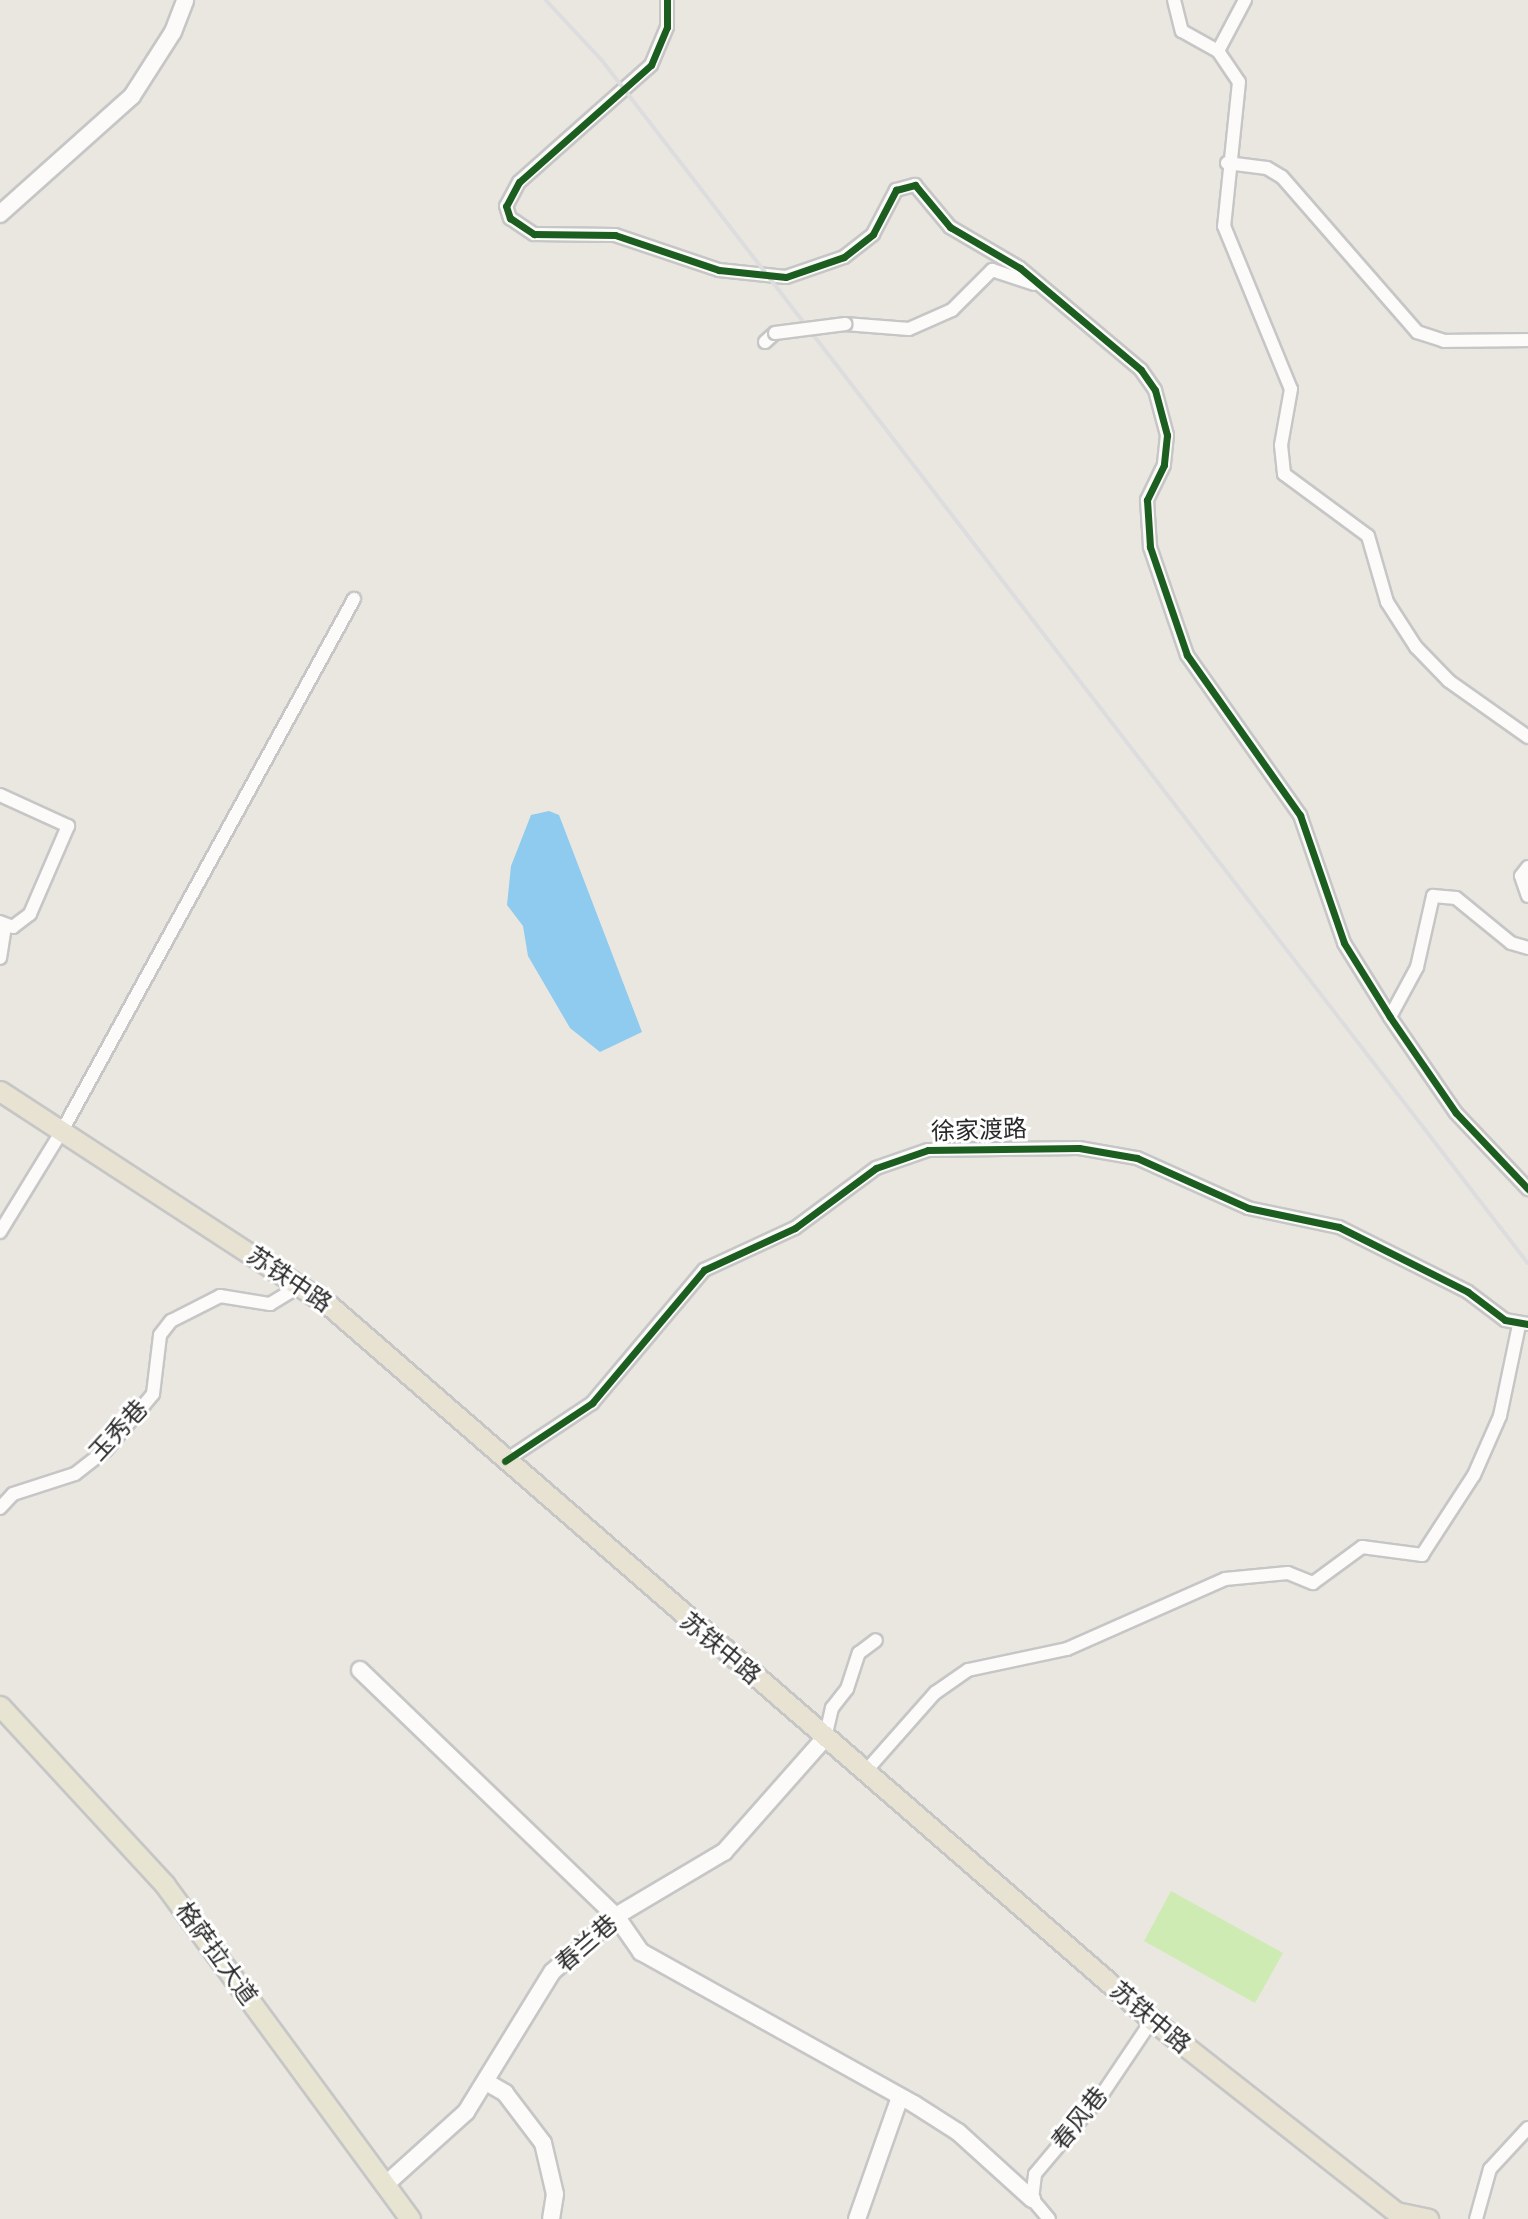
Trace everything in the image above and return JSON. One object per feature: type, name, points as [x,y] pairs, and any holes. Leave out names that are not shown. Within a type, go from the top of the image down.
[{"type":"highway","name":"苏铁中路","points":[[0,1091],[300,1286],[1152,2020],[1397,2216],[1428,2219]]},
{"type":"main road","name":"格萨拉大道","points":[[0,1706],[165,1885],[410,2219]]},
{"type":"street","points":[[0,214],[132,96],[173,32],[185,0]]},
{"type":"street","points":[[667,0],[667,27],[651,65],[510,193],[510,218],[520,228],[548,236],[615,235],[742,275],[802,276],[863,243],[896,190],[907,184],[922,189],[950,227],[1047,290],[1141,370],[1155,390],[1167,446],[1147,500],[1149,534],[1180,640],[1300,816],[1344,943],[1456,1113],[1528,1189]]},
{"type":"street","points":[[1174,0],[1182,31],[1218,51],[1238,82],[1238,126],[1227,163],[1222,200],[1227,237],[1291,389],[1281,446],[1284,474],[1368,536],[1387,602],[1416,647],[1449,681],[1528,737]]},
{"type":"street","points":[[1218,51],[1244,0]]},
{"type":"street","points":[[1227,163],[1267,168],[1282,177],[1417,332],[1444,341],[1528,340]]},
{"type":"street","points":[[770,338],[845,324],[909,329],[952,310],[992,270],[1047,290]]},
{"type":"street","points":[[0,1232],[62,1132],[354,599]]},
{"type":"street","points":[[0,795],[68,826],[30,914],[2,924],[0,958]]},
{"type":"street","points":[[1528,867],[1521,876],[1528,896]]},
{"type":"street","points":[[1391,1017],[1417,967],[1433,896],[1457,898],[1528,957]]},
{"type":"street","points":[[1511,943],[1528,948]]},
{"type":"street","name":"徐家渡路","points":[[505,1461],[592,1403],[704,1270],[795,1228],[876,1168],[928,1150],[1079,1147],[1137,1158],[1237,1204],[1339,1227],[1524,1330]]},
{"type":"street","name":"玉秀巷","points":[[0,1508],[13,1494],[75,1474],[106,1450],[153,1394],[160,1335],[171,1321],[220,1296],[270,1304],[300,1286]]},
{"type":"street","points":[[865,1772],[935,1693],[968,1670],[1068,1649],[1224,1579],[1287,1573],[1313,1583],[1362,1547],[1422,1555],[1474,1475],[1500,1416],[1524,1330]]},
{"type":"street","points":[[825,1738],[832,1708],[847,1689],[859,1653],[876,1640]]},
{"type":"street","points":[[359,1670],[616,1916],[640,1952],[958,2132],[1032,2199],[1049,2219]]},
{"type":"street","name":"春兰巷","points":[[385,2185],[440,2138],[488,2083],[552,1972],[616,1916],[724,1852],[825,1738]]},
{"type":"street","name":"春风巷","points":[[1032,2199],[1035,2174],[1152,2020]]},
{"type":"street","points":[[488,2083],[505,2092],[542,2143],[555,2194],[551,2219]]},
{"type":"street","points":[[857,2219],[900,2097]]},
{"type":"street","points":[[1476,2219],[1490,2169],[1528,2128]]},
{"type":"green space","points":[[1171,1891],[1283,1953],[1255,2003],[1144,1941]]},
{"type":"water","points":[[549,811],[559,815],[642,1032],[600,1052],[570,1028],[528,956],[523,926],[507,905],[511,866],[531,815]]},
{"type":"railway","points":[[546,0],[602,60],[1528,1263]]},
{"type":"cycle path","points":[[667,0],[667,27],[651,65],[519,182],[506,206],[510,218],[534,234],[615,235],[719,270],[786,277],[844,257],[873,234],[896,190],[915,185],[950,227],[1020,268],[1141,370],[1155,390],[1167,435],[1164,465],[1147,500],[1150,547],[1187,655],[1300,815],[1344,943],[1390,1017],[1456,1113],[1528,1189]]},
{"type":"cycle path","points":[[505,1461],[592,1403],[704,1270],[795,1228],[876,1168],[928,1150],[1079,1148],[1137,1158],[1248,1208],[1339,1227],[1468,1292],[1505,1320],[1528,1324]]}]
